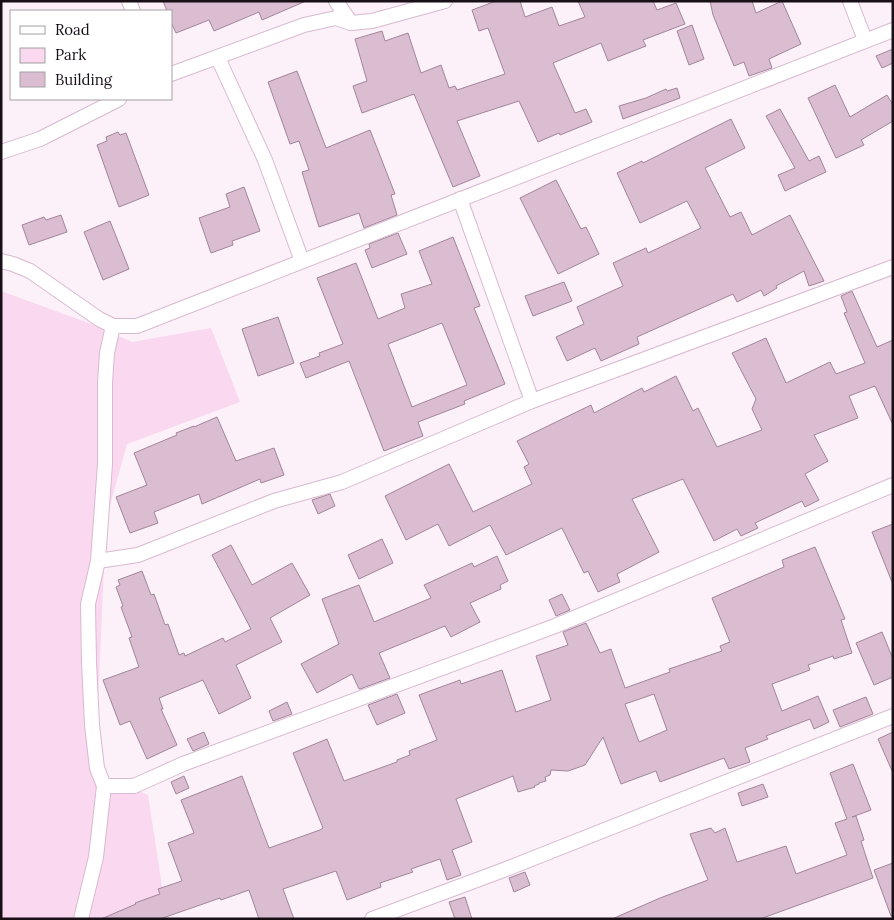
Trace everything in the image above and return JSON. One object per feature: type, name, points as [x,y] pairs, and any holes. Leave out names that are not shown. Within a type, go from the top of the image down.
[{"type":"street","points":[[336,1],[351,23]]},
{"type":"street","points":[[172,74],[304,26],[336,18],[351,23],[372,20],[445,1]]},
{"type":"street","points":[[850,1],[865,40]]},
{"type":"street","points":[[1,261],[30,271],[99,319],[113,326],[137,326],[893,30]]},
{"type":"street","points":[[218,58],[265,160],[302,261]]},
{"type":"street","points":[[1,152],[40,139],[117,100]]},
{"type":"street","points":[[460,199],[532,401]]},
{"type":"street","points":[[98,561],[138,554],[274,501],[342,482],[532,401],[893,267]]},
{"type":"street","points":[[81,919],[96,857],[104,786],[97,768],[92,725],[88,604],[98,561],[105,464],[107,353],[113,326]]},
{"type":"street","points":[[104,786],[134,786],[192,761],[555,626],[893,485]]},
{"type":"street","points":[[372,919],[893,716]]},
{"type":"green space","points":[[1,291],[94,325],[132,342],[211,328],[240,402],[127,444],[106,520],[95,772],[148,795],[167,919],[1,919]]},
{"type":"building","points":[[163,1],[306,1],[262,20],[259,12],[214,31],[209,20],[176,33],[172,24],[172,10],[167,10]]},
{"type":"building","points":[[496,1],[520,1],[525,17],[552,7],[559,26],[585,17],[578,1],[653,1],[657,10],[676,3],[685,24],[643,40],[646,46],[608,61],[601,43],[553,63],[575,113],[586,109],[592,122],[538,142],[519,101],[457,121],[480,176],[453,187],[414,94],[362,113],[353,86],[367,81],[355,39],[382,31],[385,41],[408,33],[421,73],[441,65],[449,88],[455,86],[457,90],[505,74],[488,28],[479,31],[472,10]]},
{"type":"building","points":[[710,1],[752,1],[756,13],[782,1],[801,44],[769,59],[772,68],[749,76],[744,62],[734,66],[713,15]]},
{"type":"building","points":[[692,25],[704,59],[689,65],[677,31]]},
{"type":"building","points":[[893,49],[893,63],[882,68],[876,56]]},
{"type":"building","points":[[297,71],[326,148],[370,130],[395,194],[391,195],[397,215],[364,228],[359,213],[319,227],[302,172],[309,170],[299,141],[290,144],[268,82]]},
{"type":"building","points":[[835,85],[850,117],[887,95],[893,105],[893,121],[861,140],[864,145],[836,158],[808,98]]},
{"type":"building","points":[[677,88],[680,98],[623,119],[619,106],[646,98],[666,89],[667,91]]},
{"type":"building","points":[[780,109],[809,161],[819,156],[826,172],[785,191],[778,175],[795,168],[766,116]]},
{"type":"building","points":[[731,119],[745,148],[705,168],[730,217],[741,212],[752,235],[790,215],[824,281],[809,286],[804,271],[776,286],[777,288],[764,296],[761,290],[737,302],[733,294],[637,337],[639,344],[601,361],[595,348],[567,361],[556,337],[584,324],[577,307],[623,286],[613,263],[646,248],[648,253],[701,228],[687,201],[640,223],[617,173],[642,161],[643,163]]},
{"type":"building","points":[[118,132],[120,135],[126,133],[149,195],[119,207],[97,145],[107,141],[106,137]]},
{"type":"building","points":[[556,180],[581,229],[586,227],[599,254],[558,274],[520,198]]},
{"type":"building","points":[[244,187],[260,231],[232,241],[233,245],[211,253],[199,218],[230,207],[226,194]]},
{"type":"building","points":[[61,215],[67,232],[29,245],[22,225],[44,217],[46,220]]},
{"type":"building","points":[[110,221],[129,269],[103,280],[84,232]]},
{"type":"building","points":[[398,233],[407,254],[372,268],[365,250],[370,248],[369,244]]},
{"type":"building","points":[[453,237],[480,306],[474,308],[505,384],[464,401],[465,404],[418,422],[423,436],[384,451],[349,361],[306,378],[300,363],[320,356],[319,353],[343,344],[317,278],[356,263],[378,319],[405,308],[401,294],[432,284],[419,251]],"holes":[[[442,323],[467,385],[412,407],[388,344]]]},
{"type":"building","points":[[564,282],[572,301],[533,316],[525,296]]},
{"type":"building","points":[[852,291],[877,347],[893,340],[893,425],[875,386],[849,396],[858,418],[814,435],[828,461],[805,474],[819,500],[805,507],[802,501],[755,523],[758,528],[741,536],[737,529],[714,541],[683,479],[632,499],[659,552],[617,574],[620,582],[598,592],[588,571],[584,573],[562,528],[506,555],[490,525],[449,546],[438,524],[406,540],[385,496],[449,464],[473,512],[532,484],[524,467],[529,464],[517,441],[591,405],[594,413],[642,388],[644,392],[676,376],[693,411],[698,408],[717,447],[762,430],[752,409],[756,399],[732,353],[766,338],[786,383],[830,362],[836,374],[865,363],[844,313],[847,312],[841,296]]},
{"type":"building","points":[[278,317],[294,363],[258,376],[242,329]]},
{"type":"building","points":[[217,417],[236,461],[274,448],[284,475],[261,483],[260,479],[202,504],[199,494],[154,512],[158,523],[130,533],[116,497],[147,485],[134,453],[177,435],[176,433]]},
{"type":"building","points":[[330,494],[335,506],[318,514],[312,500]]},
{"type":"building","points":[[893,524],[893,582],[892,582],[872,532]]},
{"type":"building","points":[[382,539],[393,563],[359,579],[348,555]]},
{"type":"building","points":[[231,545],[252,585],[292,563],[310,595],[270,618],[282,642],[236,665],[251,698],[219,714],[203,680],[159,698],[163,709],[161,709],[177,745],[147,759],[130,721],[120,725],[103,680],[139,667],[129,638],[132,637],[116,587],[120,585],[118,580],[142,571],[151,595],[154,594],[165,625],[168,624],[179,655],[184,653],[185,656],[223,638],[225,642],[251,629],[212,555]]},
{"type":"building","points":[[815,547],[845,619],[841,620],[852,653],[834,659],[833,656],[808,665],[810,670],[772,684],[782,711],[818,696],[829,722],[814,729],[810,719],[766,736],[768,739],[745,748],[750,762],[729,769],[724,758],[660,782],[656,771],[621,784],[603,737],[585,765],[568,771],[551,770],[550,775],[545,777],[546,781],[539,783],[535,787],[518,792],[513,776],[456,799],[472,842],[452,850],[461,875],[447,880],[440,859],[411,869],[413,872],[380,883],[381,887],[347,900],[336,871],[283,889],[294,919],[259,919],[249,890],[160,919],[101,919],[160,894],[158,889],[182,881],[168,843],[194,833],[181,800],[242,776],[269,848],[320,830],[323,828],[293,753],[327,739],[344,781],[397,762],[397,760],[410,755],[409,751],[437,740],[419,695],[460,680],[461,684],[502,670],[516,712],[551,700],[536,656],[568,645],[563,632],[586,623],[600,653],[611,649],[625,688],[670,672],[669,669],[722,651],[720,646],[730,642],[712,598],[784,567],[782,560]],"holes":[[[654,694],[667,730],[639,742],[625,704]]]},
{"type":"building","points":[[497,556],[508,581],[500,585],[501,589],[470,603],[480,622],[451,637],[445,626],[379,653],[390,678],[359,689],[352,674],[317,693],[301,664],[339,644],[322,599],[359,585],[374,622],[431,598],[424,585],[472,563],[474,567]]},
{"type":"building","points":[[562,594],[570,610],[556,616],[549,600]]},
{"type":"building","points":[[882,632],[893,659],[893,677],[874,685],[856,643]]},
{"type":"building","points":[[397,694],[405,713],[377,725],[368,705]]},
{"type":"building","points":[[866,697],[873,714],[840,727],[833,710]]},
{"type":"building","points":[[287,702],[292,714],[273,721],[269,711]]},
{"type":"building","points":[[204,732],[209,744],[193,751],[187,739]]},
{"type":"building","points":[[893,732],[893,773],[878,739]]},
{"type":"building","points":[[853,764],[871,810],[852,817],[856,816],[864,840],[861,841],[873,878],[760,919],[612,919],[708,880],[690,834],[711,828],[715,833],[725,828],[737,862],[786,846],[796,874],[847,855],[835,823],[847,819],[830,773]]},
{"type":"building","points":[[184,776],[189,788],[176,794],[171,782]]},
{"type":"building","points":[[763,784],[768,797],[742,806],[738,793]]},
{"type":"building","points":[[893,863],[893,915],[891,916],[874,870]]},
{"type":"building","points":[[525,872],[530,885],[514,892],[509,878]]},
{"type":"building","points":[[465,897],[472,919],[455,919],[449,902]]}]
